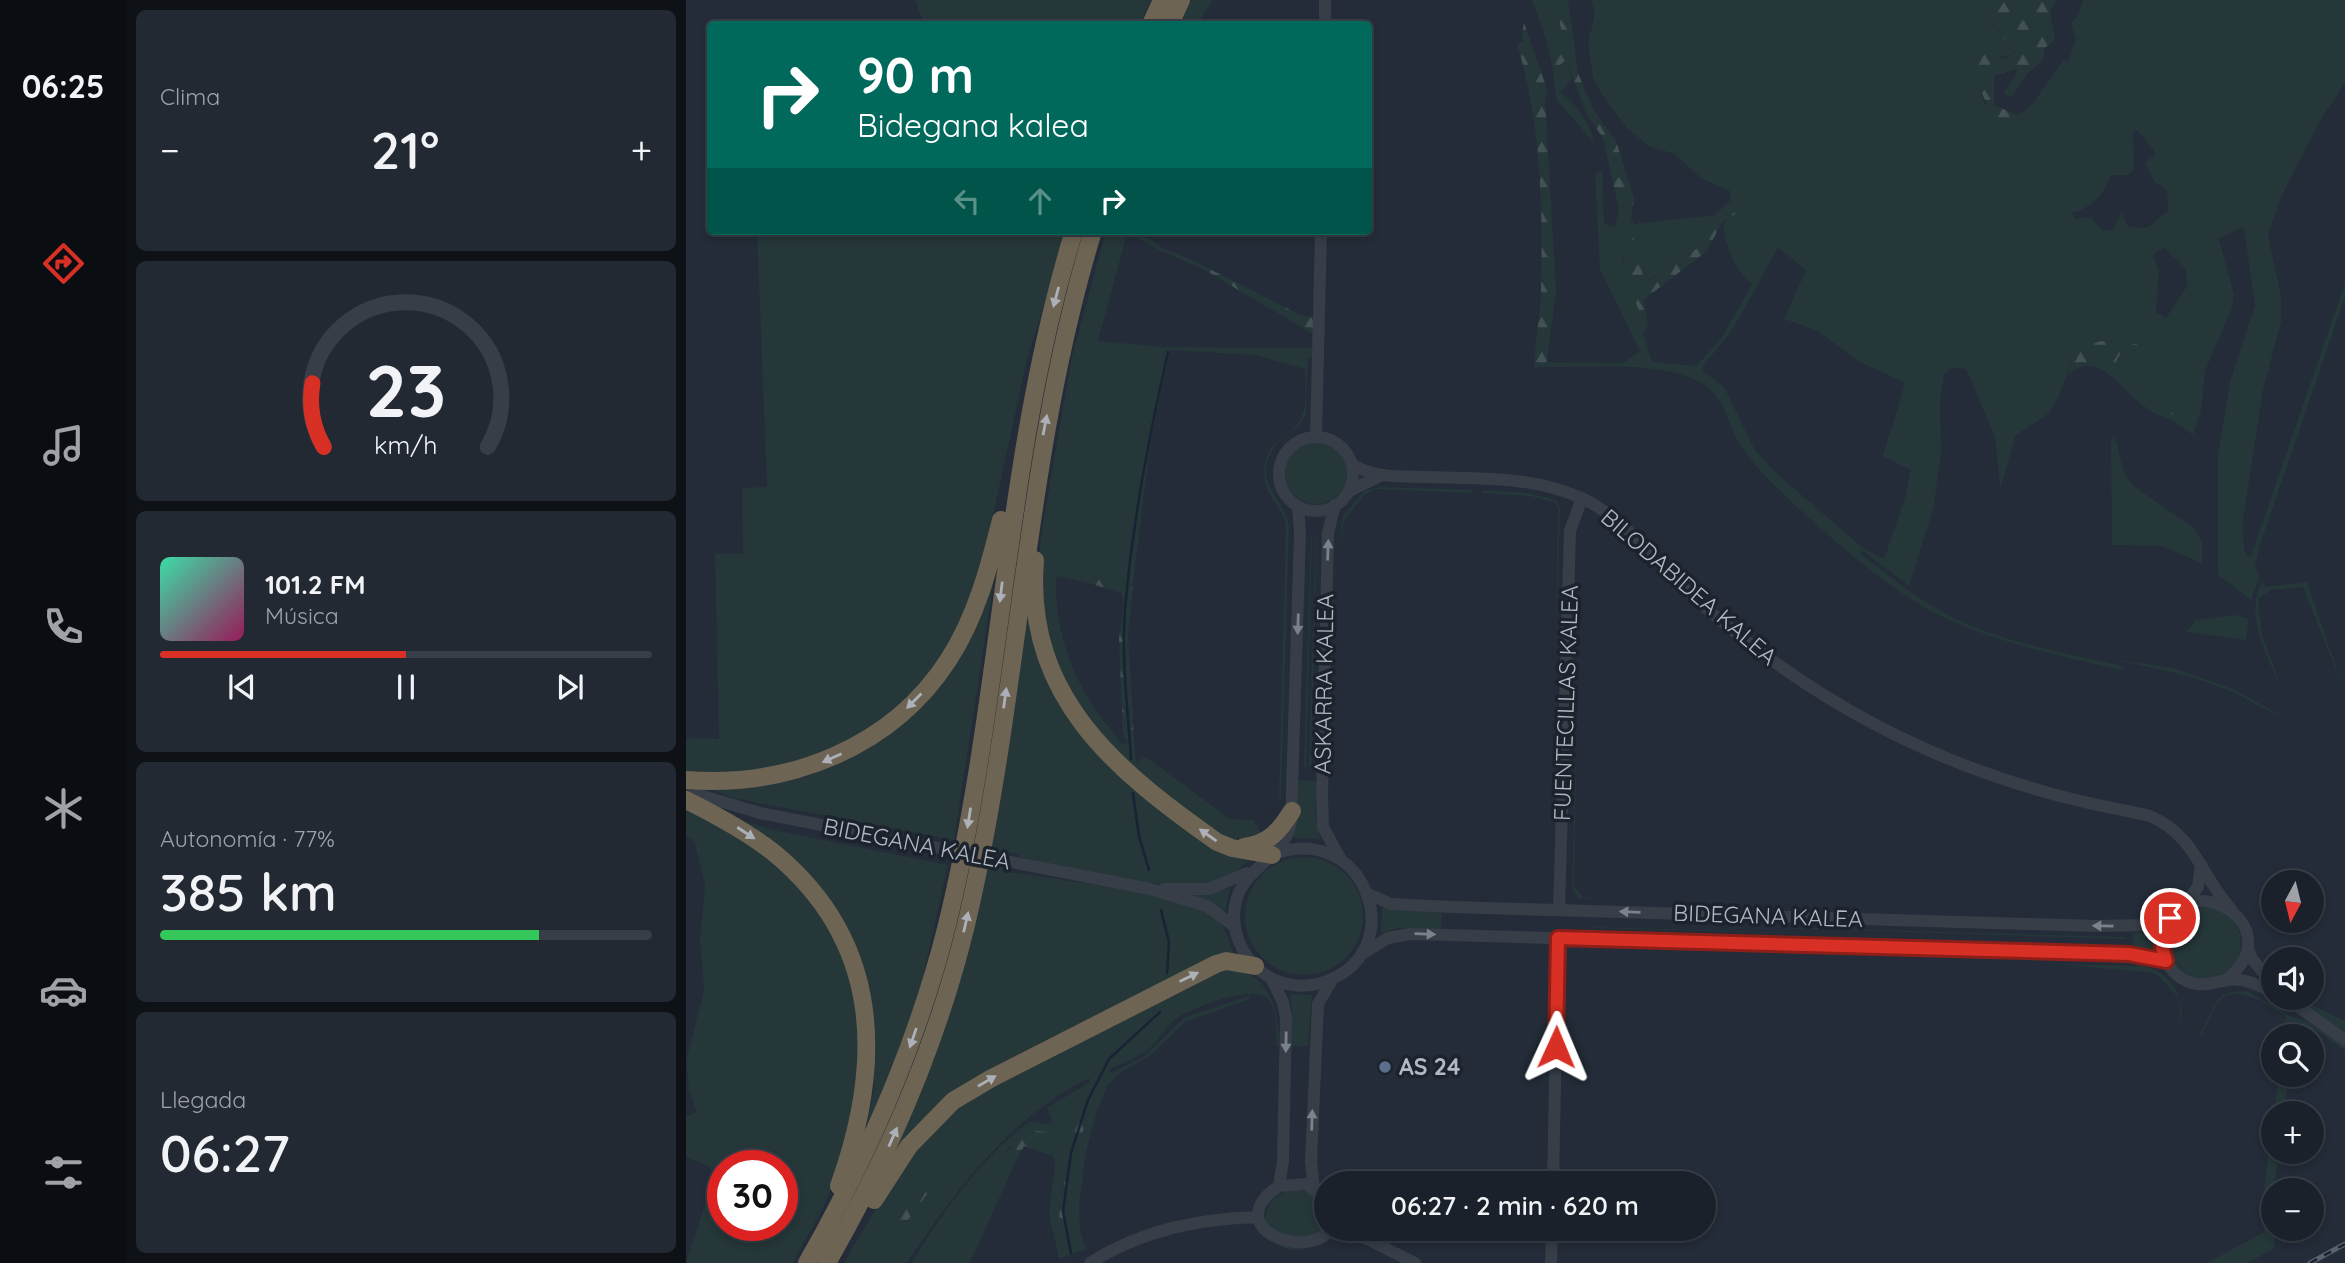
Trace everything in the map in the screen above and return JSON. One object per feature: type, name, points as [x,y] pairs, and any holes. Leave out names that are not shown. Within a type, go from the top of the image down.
[{"type":"highway","points":[[1152,21],[1162,0]]},
{"type":"highway","points":[[1171,21],[1181,0]]},
{"type":"highway","points":[[686,780],[739,782],[770,777],[822,762],[868,738],[911,705],[949,659],[978,597],[990,562],[1073,235]]},
{"type":"highway","points":[[827,1263],[860,1206],[904,1111],[946,996],[966,926],[1000,742],[1040,453],[1060,353],[1092,235]]},
{"type":"highway","points":[[805,1263],[845,1195],[888,1103],[925,1002],[947,926],[978,766],[1009,535],[1034,391]]},
{"type":"highway","points":[[1040,453],[1034,609],[1042,650],[1062,697],[1084,730],[1117,763],[1198,828],[1232,848],[1272,855]]},
{"type":"highway","points":[[686,800],[761,844],[809,887],[840,934],[860,986],[868,1049],[862,1115],[838,1189],[805,1263]]},
{"type":"highway","points":[[1232,848],[1265,842],[1275,835],[1292,811]]},
{"type":"highway","points":[[836,1263],[909,1146],[953,1101],[990,1079],[1216,964],[1226,961],[1255,966]]},
{"type":"street","points":[[1325,0],[1325,21]]},
{"type":"street","points":[[1316,436],[1321,235]]},
{"type":"street","points":[[1316,436],[1335,442],[1352,464],[1353,478],[1349,491],[1335,505],[1317,511],[1298,507],[1281,489],[1279,464],[1293,444],[1316,436]]},
{"type":"street","name":"BILODABIDEA KALEA","points":[[1352,464],[1364,472],[1380,476],[1535,483],[1582,498],[1626,527],[1674,579],[1731,629],[1790,673],[1854,714],[1935,754],[2005,780],[2069,799],[2163,821],[2186,840],[2214,890],[2231,909]]},
{"type":"street","name":"BILODABIDEA KALEA","points":[[1349,491],[1380,476]]},
{"type":"street","name":"FUENTECILLAS KALEA","points":[[1559,910],[1570,531],[1582,498]]},
{"type":"street","name":"ASKARRA KALEA","points":[[1335,505],[1328,533],[1322,816],[1327,838],[1340,859]]},
{"type":"street","name":"ASKARRA KALEA","points":[[1272,855],[1288,838],[1292,811],[1300,532],[1298,507]]},
{"type":"street","name":"BIDEGANA KALEA","points":[[686,791],[760,813],[1150,889],[1207,906],[1235,927]]},
{"type":"street","points":[[1279,1186],[1283,1161],[1286,1018],[1283,1002],[1270,978],[1245,955],[1235,927],[1239,892],[1252,871],[1272,855],[1307,848],[1340,859],[1357,874],[1368,894],[1372,925],[1362,954],[1332,980],[1318,1004],[1311,1162],[1314,1188],[1297,1183],[1279,1186],[1265,1199],[1258,1217],[1263,1238],[1279,1254]]},
{"type":"street","points":[[2201,864],[2198,887],[2170,918],[2162,947],[2166,961],[2172,971],[2191,983],[2210,985],[2226,980],[2261,986]]},
{"type":"street","name":"BIDEGANA KALEA","points":[[1150,889],[1209,889],[1252,871]]},
{"type":"street","name":"BIDEGANA KALEA","points":[[1368,894],[1400,905],[2119,927],[2150,925],[2170,918]]},
{"type":"street","points":[[2183,906],[2212,901],[2231,909],[2241,919],[2252,959],[2261,970]]},
{"type":"street","name":"BIDEGANA KALEA","points":[[1362,954],[1388,938],[1401,934],[2129,954],[2166,961]]},
{"type":"street","points":[[1553,1171],[1558,938]]},
{"type":"street","points":[[2226,980],[2244,961],[2248,948]]},
{"type":"street","points":[[1270,978],[1301,986],[1332,980]]},
{"type":"street","points":[[2303,1010],[2345,1040]]},
{"type":"street","points":[[1090,1263],[1125,1244],[1189,1223],[1258,1217]]},
{"type":"street","points":[[1301,1257],[1321,1247],[1325,1241]]},
{"type":"street","points":[[1371,1241],[1415,1263]]},
{"type":"street","points":[[1551,1263],[1552,1241]]},
{"type":"green space","points":[[915,0],[1151,0],[1141,21],[923,21]]},
{"type":"green space","points":[[1191,0],[1213,0],[1199,21],[1181,21]]},
{"type":"green space","points":[[1532,0],[1555,0],[1563,40],[1547,42]]},
{"type":"green space","points":[[1555,0],[1568,0],[1578,73],[1594,111],[1616,141],[1634,198],[1631,218],[1626,218],[1623,206],[1619,209],[1603,138],[1587,115],[1566,60],[1553,70],[1547,42],[1563,39]]},
{"type":"green space","points":[[1591,0],[1991,0],[1986,5],[1987,18],[2015,52],[1999,57],[1971,51],[1984,103],[2018,130],[2017,115],[2029,108],[2064,60],[2068,62],[2076,40],[2071,24],[2079,14],[2083,0],[2345,0],[2345,83],[2320,121],[2280,199],[2268,236],[2281,296],[2281,322],[2263,390],[2243,520],[2244,550],[2247,556],[2251,556],[2345,283],[2345,297],[2260,545],[2255,567],[2260,575],[2251,600],[2218,575],[2218,455],[2230,382],[2255,305],[2244,230],[2240,228],[2219,239],[2234,295],[2232,308],[2205,371],[2201,410],[2193,435],[2171,419],[2172,412],[2139,393],[2120,370],[2116,362],[2120,353],[2137,345],[2101,341],[2069,351],[2072,361],[2057,401],[2048,414],[2016,435],[2000,489],[1995,437],[1966,369],[1953,368],[1944,374],[1940,401],[1941,451],[1934,506],[1909,586],[1863,551],[1861,554],[1926,602],[1970,625],[2036,646],[2126,667],[2120,670],[1989,636],[1947,619],[1901,592],[1829,536],[1768,479],[1741,446],[1717,397],[1703,384],[1687,376],[1648,368],[1546,367],[1547,362],[1623,363],[1640,351],[1600,270],[1595,175],[1602,169],[1604,224],[1615,227],[1619,209],[1623,205],[1626,217],[1631,218],[1634,224],[1715,215],[1699,247],[1644,283],[1629,246],[1623,261],[1643,319],[1647,318],[1648,326],[1643,332],[1652,362],[1696,366],[1721,339],[1752,284],[1736,265],[1727,243],[1723,225],[1740,205],[1731,200],[1729,190],[1702,179],[1675,154],[1650,147],[1628,129],[1603,96],[1593,78],[1588,44],[1595,13]],"holes":[[[2137,130],[2156,154],[2145,163],[2155,182],[2167,191],[2168,211],[2147,228],[2129,227],[2121,213],[2113,230],[2102,231],[2091,217],[2075,219],[2072,213],[2086,208],[2096,200],[2111,175],[2127,175],[2134,171],[2133,132]],[[1778,248],[1806,270],[1784,319],[1816,330],[1860,362],[1904,382],[1883,456],[1911,470],[1905,498],[1884,559],[1863,548],[1775,472],[1755,450],[1724,387],[1703,371],[1703,366],[1731,332]],[[2164,248],[2186,269],[2187,286],[2166,318],[2156,312],[2159,271],[2153,255]]]},
{"type":"green space","points":[[1991,0],[2056,0],[2050,12],[2055,40],[2045,48],[2043,60],[2028,73],[2012,96],[2003,94],[2017,73],[2016,69],[1994,76],[1994,105],[2017,115],[2019,130],[2010,131],[1987,104],[1971,50],[1978,40],[2000,58],[2007,58],[2015,52],[1987,17],[1986,5]]},
{"type":"green space","points":[[1524,23],[1548,92],[1545,99],[1556,291],[1546,367],[1534,367],[1541,296],[1541,195],[1536,133],[1517,44],[1524,42]]},
{"type":"green space","points":[[1566,59],[1572,80],[1560,92],[1582,114],[1594,143],[1556,99],[1553,70]]},
{"type":"green space","points":[[1731,200],[1740,205],[1738,212],[1721,224],[1707,251],[1647,297],[1644,301],[1647,318],[1643,319],[1630,288],[1625,265],[1627,245],[1633,236],[1645,283],[1699,247],[1715,215]]},
{"type":"green space","points":[[757,235],[1066,235],[1027,359],[983,562],[963,625],[920,685],[871,728],[796,766],[732,774],[686,771],[686,738],[719,739],[715,554],[743,554],[742,488],[767,487]]},
{"type":"green space","points":[[1105,235],[1143,235],[1162,248],[1159,250],[1136,237],[1126,238],[1098,341],[1164,347],[1313,348],[1312,357],[1308,358],[1306,415],[1299,424],[1275,446],[1266,470],[1267,480],[1282,506],[1289,526],[1281,799],[1286,524],[1266,486],[1265,466],[1272,446],[1299,422],[1303,413],[1305,369],[1254,355],[1170,350],[1150,446],[1133,584],[1126,582],[1121,586],[1092,577],[1089,583],[1058,576],[1056,579],[1061,632],[1072,665],[1087,697],[1125,751],[1135,753],[1136,762],[1146,757],[1230,819],[1253,820],[1263,835],[1234,839],[1221,836],[1131,768],[1085,721],[1045,637],[1039,555],[1072,356]]},
{"type":"green space","points":[[1162,248],[1194,261],[1298,314],[1314,318],[1313,334],[1203,269],[1159,250]]},
{"type":"green space","points":[[2101,341],[2137,344],[2138,352],[2120,354],[2116,362],[2120,371],[2139,393],[2173,412],[2171,419],[2145,407],[2099,368],[2078,368],[2068,376],[2072,361],[2069,351]]},
{"type":"green space","points":[[2111,437],[2115,437],[2123,470],[2132,485],[2194,528],[2202,541],[2202,563],[2161,546],[2112,545]]},
{"type":"green space","points":[[1316,442],[1328,444],[1338,451],[1345,461],[1345,485],[1338,495],[1328,502],[1316,504],[1304,502],[1294,495],[1287,485],[1285,473],[1287,461],[1294,451],[1304,444]]},
{"type":"green space","points":[[1380,487],[1473,490],[1473,493],[1376,489],[1364,495],[1344,521],[1339,564],[1343,516],[1364,491]]},
{"type":"green space","points":[[1483,490],[1528,493],[1556,500],[1560,507],[1555,704],[1558,508],[1554,502],[1530,496],[1482,493]]},
{"type":"green space","points":[[1311,536],[1306,766],[1304,766]]},
{"type":"green space","points":[[1316,536],[1311,766],[1309,766]]},
{"type":"green space","points":[[1091,577],[1121,586],[1126,582],[1133,584],[1128,634],[1135,753],[1125,751],[1123,745],[1128,742],[1123,735],[1119,638],[1124,604],[1121,593],[1089,583]]},
{"type":"green space","points":[[994,580],[954,840],[733,798],[706,787],[761,786],[809,776],[857,754],[964,650]]},
{"type":"green space","points":[[2262,582],[2266,587],[2307,582],[2345,693],[2303,587],[2271,590],[2258,599],[2262,635],[2283,692],[2265,652],[2257,623],[2255,609]]},
{"type":"green space","points":[[1027,599],[1071,719],[1250,859],[1225,878],[1197,885],[1147,883],[1006,852],[1002,871],[1147,894],[1200,909],[1219,921],[1234,955],[981,1081],[890,1164],[925,1080]]},
{"type":"green space","points":[[2237,615],[2249,619],[2246,640],[2186,632],[2196,620]]},
{"type":"green space","points":[[2110,659],[2173,668],[2233,689],[2284,717],[2211,684],[2168,671]]},
{"type":"green space","points":[[1577,715],[1574,886],[1583,897],[1607,900],[1578,898],[1572,887]]},
{"type":"green space","points":[[1299,780],[1316,781],[1315,816],[1320,839],[1294,838]]},
{"type":"green space","points":[[686,807],[733,832],[786,870],[830,926],[851,974],[862,1059],[842,1162],[825,1204],[793,1263],[686,1263],[707,1198],[707,1241],[798,1241],[798,1150],[707,1150],[707,1165],[686,1157],[686,1117],[697,1112],[689,1090],[686,1061],[704,990],[700,940],[705,885],[694,840],[686,836]]},
{"type":"green space","points":[[718,813],[773,830],[948,865],[917,1004],[863,1144],[874,1087],[872,1025],[840,921]]},
{"type":"green space","points":[[1304,857],[1337,867],[1353,883],[1363,916],[1353,949],[1337,965],[1304,975],[1271,965],[1255,949],[1245,916],[1255,883],[1271,867]]},
{"type":"green space","points":[[1230,888],[1225,912],[1187,894],[1213,893]]},
{"type":"green space","points":[[2205,907],[2225,913],[2235,923],[2241,943],[2235,963],[2225,973],[2205,979],[2185,973],[2175,963],[2169,943],[2175,923],[2185,913]]},
{"type":"green space","points":[[1382,908],[1442,913],[1441,930],[1399,928],[1381,933]]},
{"type":"green space","points":[[1594,922],[2124,937],[2124,939]]},
{"type":"green space","points":[[1594,927],[2124,942],[1594,928]]},
{"type":"green space","points":[[2157,932],[2157,952],[2133,949],[2133,933]]},
{"type":"green space","points":[[2057,964],[2143,966],[2161,973],[2179,998],[2155,973]]},
{"type":"green space","points":[[1223,968],[1239,971],[1261,983],[1273,1004],[1278,1031],[1279,1046],[1276,1046],[1275,1015],[1268,999],[1261,995],[1237,995],[1209,1003],[1177,1018],[1147,1050],[1109,1069],[1111,1073],[1143,1057],[1185,1017],[1249,996],[1250,999],[1185,1022],[1150,1056],[1121,1072],[1107,1086],[1086,1152],[1079,1207],[1080,1229],[1086,1249],[1059,1259],[1049,1214],[1055,1164],[1049,1148],[1055,1136],[1010,1147],[1003,1153],[1016,1161],[970,1263],[912,1263],[936,1224],[979,1168],[1030,1121],[1048,1124],[1052,1121],[1047,1108],[1090,1082],[1089,1078],[1033,1114],[986,1158],[945,1209],[907,1263],[844,1263],[890,1187],[921,1145],[962,1105],[988,1086]],"holes":[[[1083,1104],[1090,1106],[1071,1171],[1063,1219],[1062,1194]],[[935,1173],[938,1179],[903,1227],[898,1229],[893,1224]]]},
{"type":"green space","points":[[2247,991],[2261,1001],[2246,995],[2226,996],[2218,1003],[2204,1031],[2198,1036],[2219,999],[2235,992]]},
{"type":"green space","points":[[1291,994],[1312,995],[1308,1046],[1292,1046]]},
{"type":"green space","points":[[2276,1010],[2311,1024],[2296,1021],[2295,1024],[2285,1024],[2286,1016]]},
{"type":"green space","points":[[2312,1010],[2322,1010],[2345,1021],[2345,1034]]},
{"type":"green space","points":[[2324,1032],[2345,1046],[2345,1051],[2324,1035]]},
{"type":"green space","points":[[2277,1087],[2287,1087],[2286,1101],[2276,1101]]},
{"type":"green space","points":[[1083,1103],[1090,1106],[1072,1171],[1063,1219],[1059,1217],[1069,1154]]},
{"type":"green space","points":[[1033,1131],[1051,1132],[1055,1136],[1050,1155],[1024,1146],[1016,1161],[1003,1154]]},
{"type":"green space","points":[[2267,1164],[2278,1164],[2275,1178],[2265,1178]]},
{"type":"green space","points":[[935,1172],[938,1179],[903,1227],[898,1229],[893,1224]]},
{"type":"green space","points":[[1289,1190],[1301,1190],[1312,1195],[1314,1241],[1317,1242],[1301,1250],[1289,1250],[1273,1242],[1265,1226],[1265,1214],[1273,1198]]},
{"type":"green space","points":[[2261,1234],[2261,1241],[2275,1241],[2275,1248],[2247,1263],[2207,1263]]},
{"type":"waterway","points":[[1131,759],[1124,665],[1125,610],[1142,480],[1168,352]]},
{"type":"waterway","points":[[1133,793],[1139,836],[1149,870]]},
{"type":"waterway","points":[[1161,910],[1169,942],[1167,973]]},
{"type":"waterway","points":[[1071,1253],[1063,1211],[1071,1153],[1088,1100],[1109,1059],[1160,1012]]},
{"type":"railway","points":[[2310,1263],[2345,1244]]},
{"type":"place","name":"AS 24","points":[[1385,1067]]},
{"type":"route","points":[[1556,1047],[1558,938],[2129,954],[2147,955],[2166,961],[2162,947],[2170,918]]}]
